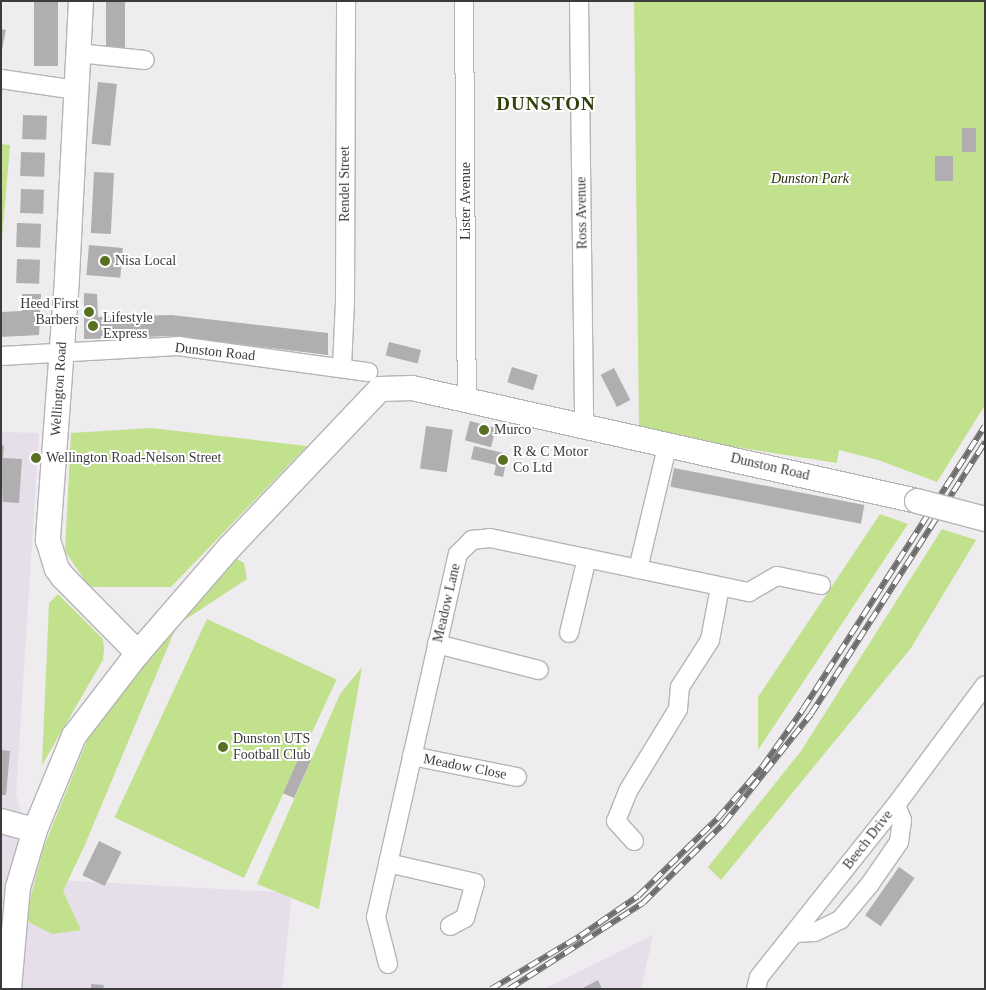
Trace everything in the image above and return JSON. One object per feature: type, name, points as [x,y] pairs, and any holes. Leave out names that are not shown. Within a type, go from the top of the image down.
[{"type":"street","name":"Wellington Road","points":[[81,1],[61,355],[48,540],[57,569],[63,577],[138,653]]},
{"type":"street","name":"Rendel Street","points":[[342,367],[346,300],[346,1]]},
{"type":"street","name":"Lister Avenue","points":[[464,1],[467,400]]},
{"type":"street","name":"Ross Avenue","points":[[579,1],[584,424]]},
{"type":"street","points":[[78,53],[145,60]]},
{"type":"street","points":[[1,79],[76,90]]},
{"type":"street","name":"Dunston Road","points":[[1,356],[61,355],[178,346],[368,372]]},
{"type":"street","name":"Dunston Road","points":[[9,989],[18,887],[35,830],[74,736],[138,653],[229,548],[380,390],[412,388],[584,424],[985,518]]},
{"type":"street","points":[[638,569],[668,443]]},
{"type":"street","name":"Meadow Lane","points":[[388,964],[376,917],[458,554],[472,540],[490,538],[749,592],[777,576],[821,585]]},
{"type":"street","points":[[569,633],[586,558]]},
{"type":"street","points":[[634,841],[616,820],[628,791],[678,709],[680,687],[710,640],[720,587]]},
{"type":"street","points":[[437,644],[539,670]]},
{"type":"street","name":"Beech Drive","points":[[756,989],[759,977],[896,805],[983,689]]},
{"type":"street","name":"Meadow Close","points":[[412,756],[517,777]]},
{"type":"street","points":[[795,933],[815,932],[840,920],[870,884],[899,842],[902,820],[896,805]]},
{"type":"street","points":[[1,821],[35,830]]},
{"type":"street","points":[[388,863],[475,883],[465,918],[450,926]]},
{"type":"shaded area","points":[[1,432],[39,433],[16,795],[42,879],[292,893],[282,989],[1,989]]},
{"type":"shaded area","points":[[653,935],[641,989],[544,989]]},
{"type":"green space","name":"Dunston Park","points":[[634,1],[985,1],[985,405],[937,482],[878,460],[839,450],[837,463],[639,432]]},
{"type":"green space","points":[[1,144],[10,145],[1,251]]},
{"type":"green space","points":[[151,428],[307,446],[171,587],[89,587],[65,551],[71,433]]},
{"type":"green space","points":[[880,514],[908,524],[758,750],[758,697]]},
{"type":"green space","points":[[942,529],[976,540],[911,648],[721,880],[708,867],[801,751]]},
{"type":"green space","points":[[230,555],[244,563],[247,579],[177,625],[84,847],[63,891],[81,930],[52,934],[25,920],[43,849],[88,738]]},
{"type":"green space","points":[[58,594],[103,639],[104,650],[103,660],[42,765],[49,603]]},
{"type":"green space","name":"Dunston UTS Football Club","points":[[207,619],[337,679],[244,878],[114,817]]},
{"type":"green space","points":[[362,667],[319,909],[257,884],[340,694]]},
{"type":"building","points":[[34,1],[58,1],[58,66],[34,66]]},
{"type":"building","points":[[106,1],[125,1],[125,48],[106,48]]},
{"type":"building","points":[[1,29],[6,30],[1,53]]},
{"type":"building","points":[[98,82],[117,84],[110,146],[92,144]]},
{"type":"building","points":[[23,115],[47,116],[46,140],[22,139]]},
{"type":"building","points":[[962,128],[976,128],[976,152],[962,152]]},
{"type":"building","points":[[21,152],[45,153],[44,177],[20,176]]},
{"type":"building","points":[[935,156],[953,156],[953,181],[935,181]]},
{"type":"building","points":[[94,172],[114,173],[111,234],[91,233]]},
{"type":"building","points":[[21,189],[44,190],[43,214],[20,213]]},
{"type":"building","points":[[17,223],[41,224],[40,248],[16,247]]},
{"type":"building","name":"Nisa Local","points":[[89,245],[123,248],[120,278],[86,275]]},
{"type":"building","points":[[17,259],[40,260],[39,284],[16,283]]},
{"type":"building","points":[[84,293],[97,294],[98,317],[172,315],[328,333],[328,355],[172,336],[84,339]]},
{"type":"building","points":[[22,294],[41,294],[39,335],[1,337],[1,312],[22,311]]},
{"type":"building","points":[[389,342],[421,350],[418,364],[386,356]]},
{"type":"building","points":[[512,367],[538,375],[533,390],[507,382]]},
{"type":"building","points":[[614,368],[630,400],[617,407],[601,375]]},
{"type":"building","points":[[470,421],[496,428],[491,447],[465,440]]},
{"type":"building","points":[[426,426],[453,430],[447,472],[420,469]]},
{"type":"building","points":[[1,445],[4,446],[3,458],[22,459],[19,503],[3,502],[3,513]]},
{"type":"building","points":[[474,446],[508,454],[503,477],[494,475],[496,465],[471,459]]},
{"type":"building","points":[[674,468],[864,505],[861,524],[670,487]]},
{"type":"building","points":[[1,750],[10,751],[6,795],[1,795]]},
{"type":"building","points":[[301,753],[312,758],[294,798],[283,793]]},
{"type":"building","points":[[99,841],[121,852],[105,886],[82,875]]},
{"type":"building","points":[[899,867],[915,878],[881,926],[865,915]]},
{"type":"building","points":[[598,980],[602,989],[581,989]]},
{"type":"building","points":[[91,984],[104,985],[103,989],[91,989]]},
{"type":"railway","points":[[491,989],[580,936],[638,896],[718,818],[762,767],[803,709],[985,426]]},
{"type":"railway","points":[[509,989],[643,903],[724,823],[811,714],[985,442]]},
{"type":"place","name":"Nisa Local","points":[[105,261]]},
{"type":"place","name":"Heed First Barbers","points":[[89,312]]},
{"type":"place","name":"Lifestyle Express","points":[[93,326]]},
{"type":"place","name":"Murco","points":[[484,430]]},
{"type":"place","name":"Wellington Road-Nelson Street","points":[[36,458]]},
{"type":"place","name":"R & C Motor Co Ltd","points":[[503,460]]},
{"type":"place","name":"Dunston UTS Football Club","points":[[223,747]]},
{"type":"district","name":"DUNSTON","points":[[546,104]]}]
